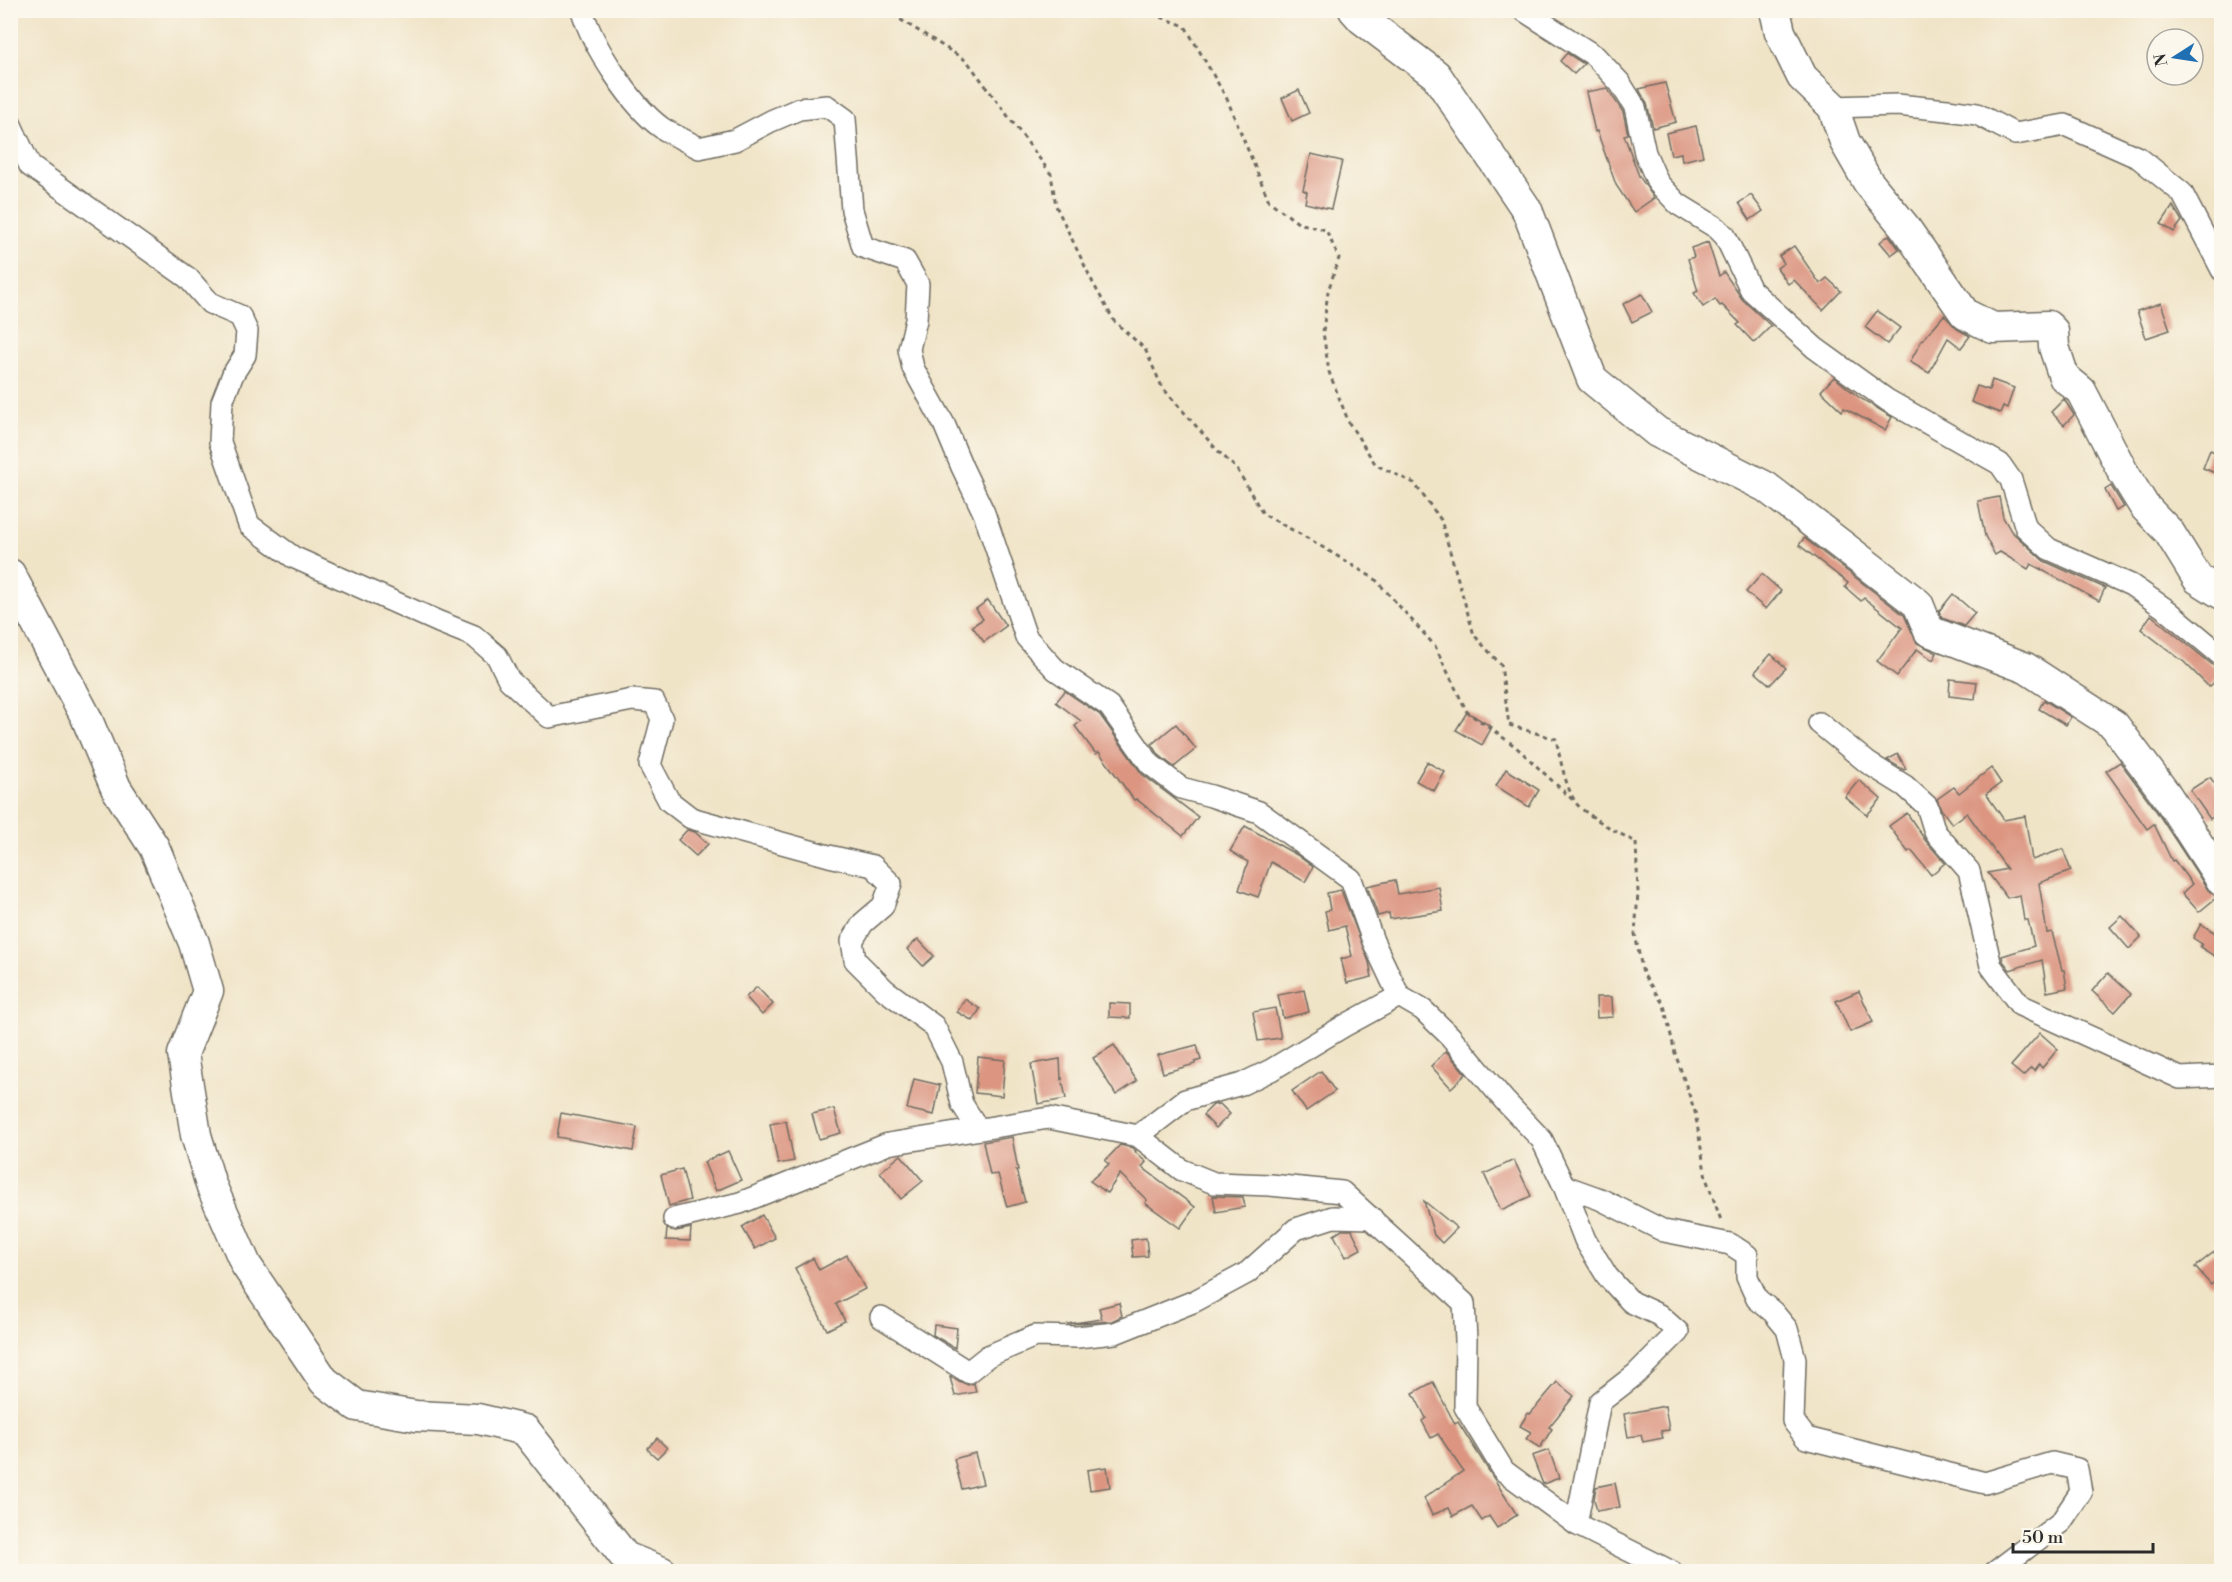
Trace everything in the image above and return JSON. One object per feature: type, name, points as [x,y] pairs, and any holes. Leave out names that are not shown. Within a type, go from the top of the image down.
[{"type":"street","points":[[582,10],[610,66],[633,102],[662,128],[699,147],[735,140],[800,109],[827,106],[844,118],[852,210],[863,247],[905,261],[918,284],[916,320],[909,349],[913,368],[944,424],[984,513],[1026,637],[1055,669],[1108,706],[1150,764],[1181,788],[1211,795],[1259,813],[1351,879],[1373,941],[1399,996],[1423,1010],[1450,1036],[1504,1100],[1542,1140],[1564,1186],[1585,1240],[1607,1276],[1631,1302],[1659,1316],[1678,1332],[1636,1374],[1600,1402],[1576,1524]]},
{"type":"street","points":[[1354,10],[1362,19],[1437,75],[1527,210],[1592,379],[1657,432],[1766,487],[1918,604],[1929,631],[2026,668],[2114,725],[2167,796],[2222,881]]},
{"type":"street","points":[[1523,10],[1595,56],[1620,83],[1635,107],[1645,153],[1658,183],[1678,204],[1717,228],[1725,236],[1751,290],[1815,348],[1887,399],[2000,464],[2011,480],[2026,528],[2049,549],[2131,585],[2167,610],[2222,656]]},
{"type":"street","points":[[1775,10],[1780,32],[1802,78],[1833,107],[1845,142],[1868,182],[1904,226],[1965,314],[1993,328],[2048,326],[2053,331],[2054,347],[2064,377],[2081,391],[2123,472],[2144,506],[2169,532],[2198,579],[2222,594]]},
{"type":"street","points":[[1833,107],[1897,105],[1977,114],[2015,134],[2065,125],[2139,158],[2182,193],[2222,270]]},
{"type":"street","points":[[10,123],[30,166],[188,278],[210,303],[240,316],[247,331],[245,355],[233,374],[222,402],[219,442],[249,525],[293,557],[474,636],[497,656],[509,680],[549,717],[632,700],[654,702],[662,719],[650,765],[669,801],[684,813],[692,818],[873,866],[891,884],[883,906],[863,923],[852,941],[855,960],[885,990],[934,1026],[952,1062],[962,1104],[978,1129]]},
{"type":"street","points":[[10,574],[86,717],[116,788],[154,847],[194,943],[208,991],[183,1054],[196,1135],[211,1185],[246,1265],[324,1381],[357,1406],[416,1416],[478,1419],[525,1430],[625,1557],[662,1572]]},
{"type":"street","points":[[1819,723],[1868,763],[1905,786],[1927,806],[1935,832],[1969,871],[1991,966],[2020,1005],[2180,1078],[2222,1076]]},
{"type":"street","points":[[1138,1137],[1185,1100],[1242,1084],[1271,1070],[1399,996]]},
{"type":"street","points":[[674,1219],[740,1203],[888,1144],[1049,1118],[1138,1137],[1182,1170],[1214,1183],[1270,1185],[1342,1192],[1464,1303],[1465,1407],[1504,1472],[1576,1524],[1672,1572]]},
{"type":"street","points":[[1564,1186],[1600,1199],[1664,1231],[1730,1245],[1747,1255],[1747,1277],[1757,1299],[1773,1312],[1787,1329],[1795,1359],[1793,1421],[1806,1438],[1985,1483],[2052,1464],[2078,1469],[2081,1492],[2061,1522],[1995,1572]]},
{"type":"street","points":[[881,1317],[968,1372],[988,1356],[1035,1336],[1077,1337],[1115,1333],[1195,1301],[1247,1273],[1296,1229],[1333,1218],[1372,1218]]},
{"type":"path","points":[[885,10],[967,62],[1051,174],[1056,206],[1114,321],[1145,350],[1162,387],[1217,450],[1237,469],[1263,514],[1375,579],[1435,646],[1467,712],[1515,746],[1577,804],[1617,833],[1636,843],[1638,893],[1635,934],[1643,974],[1664,1005],[1675,1053],[1695,1112],[1706,1178],[1730,1245]]},
{"type":"path","points":[[1161,17],[1185,26],[1227,99],[1269,201],[1298,222],[1326,230],[1339,258],[1328,291],[1323,332],[1329,372],[1349,423],[1376,465],[1414,483],[1441,520],[1474,635],[1501,665],[1509,725],[1556,739],[1563,769],[1577,804]]},
{"type":"building","points":[[1567,53],[1584,64],[1574,74],[1560,61]]},
{"type":"building","points":[[1665,83],[1676,122],[1653,128],[1647,104],[1639,89]]},
{"type":"building","points":[[1607,88],[1623,112],[1628,134],[1624,135],[1639,176],[1654,198],[1634,212],[1616,185],[1597,131],[1595,132],[1586,92]]},
{"type":"building","points":[[1299,90],[1309,113],[1292,121],[1282,98]]},
{"type":"building","points":[[1696,126],[1703,156],[1682,161],[1681,153],[1671,155],[1666,133]]},
{"type":"building","points":[[1311,154],[1342,161],[1331,209],[1305,203],[1307,192],[1303,190]]},
{"type":"building","points":[[1751,195],[1763,211],[1750,220],[1739,203]]},
{"type":"building","points":[[2173,206],[2182,221],[2174,232],[2161,224]]},
{"type":"building","points":[[1889,235],[1899,249],[1891,255],[1880,242]]},
{"type":"building","points":[[1708,242],[1719,276],[1724,272],[1742,299],[1771,326],[1754,343],[1737,325],[1740,323],[1715,299],[1703,307],[1694,293],[1698,291],[1688,259],[1694,257],[1691,248]]},
{"type":"building","points":[[1794,246],[1820,284],[1827,278],[1841,291],[1823,310],[1794,280],[1788,284],[1777,268],[1784,263],[1779,256]]},
{"type":"building","points":[[1642,294],[1652,312],[1632,322],[1623,304]]},
{"type":"building","points":[[2161,303],[2170,330],[2146,338],[2137,311]]},
{"type":"building","points":[[1877,311],[1900,328],[1887,344],[1865,327]]},
{"type":"building","points":[[1944,315],[1957,329],[1970,336],[1961,348],[1948,338],[1929,373],[1910,362],[1921,342]]},
{"type":"building","points":[[1834,377],[1860,398],[1892,417],[1885,430],[1844,408],[1842,411],[1821,391]]},
{"type":"building","points":[[1992,380],[2014,388],[2007,408],[2003,406],[2000,413],[1971,402],[1977,386],[1989,390]]},
{"type":"building","points":[[2064,399],[2074,415],[2064,425],[2051,412]]},
{"type":"building","points":[[2210,450],[2222,455],[2222,476],[2203,468]]},
{"type":"building","points":[[2111,486],[2124,507],[2116,511],[2105,490]]},
{"type":"building","points":[[1999,497],[2003,517],[2011,531],[2044,561],[2105,588],[2099,601],[2031,564],[2028,569],[2000,552],[1995,555],[1985,536],[1978,501]]},
{"type":"building","points":[[1804,538],[1904,615],[1917,643],[1937,653],[1933,660],[1917,649],[1897,676],[1877,661],[1902,628],[1864,598],[1861,601],[1845,587],[1848,583],[1799,545]]},
{"type":"building","points":[[1762,574],[1781,591],[1766,609],[1746,592]]},
{"type":"building","points":[[1953,594],[1975,613],[1964,626],[1942,618],[1939,611]]},
{"type":"building","points":[[988,600],[1006,626],[984,642],[972,626],[983,619],[976,609]]},
{"type":"building","points":[[2151,615],[2214,666],[2222,668],[2222,675],[2209,687],[2184,662],[2141,629]]},
{"type":"building","points":[[1771,654],[1786,668],[1770,685],[1755,672]]},
{"type":"building","points":[[1950,679],[1977,682],[1975,699],[1949,696]]},
{"type":"building","points":[[1065,691],[1100,715],[1142,774],[1198,817],[1183,836],[1136,799],[1134,800],[1099,752],[1096,754],[1075,726],[1081,721],[1056,702]]},
{"type":"building","points":[[2044,700],[2071,717],[2066,725],[2039,709]]},
{"type":"building","points":[[1467,712],[1492,727],[1482,745],[1456,730]]},
{"type":"building","points":[[1176,724],[1196,749],[1174,767],[1159,755],[1152,744]]},
{"type":"building","points":[[1898,754],[1906,769],[1904,770],[1887,760]]},
{"type":"building","points":[[1427,762],[1445,772],[1434,791],[1416,781]]},
{"type":"building","points":[[2120,762],[2153,806],[2208,890],[2217,897],[2199,912],[2182,893],[2192,884],[2174,860],[2172,861],[2154,824],[2147,829],[2106,771]]},
{"type":"building","points":[[1991,768],[2001,783],[1986,794],[2004,820],[2025,816],[2032,860],[2063,849],[2071,871],[2039,883],[2047,933],[2052,932],[2067,988],[2047,992],[2042,960],[2010,970],[2003,961],[2002,956],[2034,946],[2028,920],[2024,920],[2020,895],[2007,898],[1988,873],[2007,869],[1967,813],[1952,824],[1937,799],[1954,787],[1959,793]]},
{"type":"building","points":[[1506,769],[1539,790],[1529,807],[1496,786]]},
{"type":"building","points":[[2210,777],[2222,794],[2222,811],[2210,819],[2190,790]]},
{"type":"building","points":[[1859,780],[1881,799],[1867,815],[1845,797]]},
{"type":"building","points":[[1907,813],[1925,840],[1945,863],[1931,875],[1911,850],[1908,852],[1889,826]]},
{"type":"building","points":[[1245,826],[1297,855],[1313,867],[1305,882],[1271,862],[1258,897],[1239,890],[1248,862],[1230,851]]},
{"type":"building","points":[[687,830],[695,832],[708,844],[696,856],[678,840]]},
{"type":"building","points":[[1395,880],[1398,894],[1439,887],[1443,911],[1390,919],[1389,913],[1378,916],[1367,886]]},
{"type":"building","points":[[1341,890],[1369,962],[1372,977],[1347,983],[1341,959],[1352,956],[1345,926],[1329,930],[1325,911],[1330,910],[1327,893]]},
{"type":"building","points":[[2122,916],[2141,937],[2129,949],[2110,927]]},
{"type":"building","points":[[2201,924],[2222,937],[2222,961],[2200,947],[2202,944],[2193,938]]},
{"type":"building","points":[[918,939],[934,956],[923,966],[907,949]]},
{"type":"building","points":[[2108,973],[2131,994],[2115,1012],[2092,991]]},
{"type":"building","points":[[757,987],[773,1004],[762,1015],[746,997]]},
{"type":"building","points":[[1304,990],[1309,1012],[1283,1018],[1278,995]]},
{"type":"building","points":[[1859,991],[1873,1022],[1850,1032],[1836,1001]]},
{"type":"building","points":[[1596,997],[1612,997],[1613,1017],[1597,1018]]},
{"type":"building","points":[[965,999],[980,1009],[973,1021],[957,1012]]},
{"type":"building","points":[[1109,1003],[1130,1004],[1130,1018],[1109,1017]]},
{"type":"building","points":[[1275,1008],[1281,1038],[1258,1041],[1253,1012]]},
{"type":"building","points":[[2040,1033],[2058,1049],[2042,1068],[2039,1064],[2034,1071],[2031,1068],[2023,1076],[2011,1066]]},
{"type":"building","points":[[1114,1045],[1137,1081],[1116,1095],[1093,1058]]},
{"type":"building","points":[[1197,1045],[1201,1060],[1195,1064],[1163,1073],[1158,1055]]},
{"type":"building","points":[[1446,1051],[1466,1074],[1451,1088],[1431,1066]]},
{"type":"building","points":[[978,1057],[1005,1060],[1002,1096],[975,1093]]},
{"type":"building","points":[[1060,1059],[1061,1079],[1066,1099],[1038,1104],[1031,1064]]},
{"type":"building","points":[[1321,1071],[1335,1091],[1306,1111],[1292,1091]]},
{"type":"building","points":[[914,1079],[940,1085],[934,1115],[907,1109]]},
{"type":"building","points":[[1220,1104],[1230,1114],[1216,1128],[1203,1115],[1213,1105]]},
{"type":"building","points":[[834,1109],[841,1133],[819,1139],[812,1114]]},
{"type":"building","points":[[561,1113],[637,1127],[633,1151],[557,1137]]},
{"type":"building","points":[[786,1121],[794,1161],[778,1164],[770,1124]]},
{"type":"building","points":[[1012,1137],[1018,1170],[1016,1170],[1025,1202],[1007,1207],[998,1174],[990,1175],[983,1142]]},
{"type":"building","points":[[1120,1145],[1133,1148],[1146,1162],[1142,1167],[1195,1207],[1180,1228],[1145,1203],[1147,1200],[1120,1174],[1107,1193],[1090,1181],[1109,1164],[1105,1161]]},
{"type":"building","points":[[728,1151],[741,1180],[716,1191],[704,1162]]},
{"type":"building","points":[[901,1155],[923,1181],[901,1199],[880,1172]]},
{"type":"building","points":[[1514,1160],[1531,1196],[1501,1210],[1484,1174]]},
{"type":"building","points":[[682,1169],[690,1200],[669,1206],[661,1175]]},
{"type":"building","points":[[1213,1196],[1243,1197],[1245,1207],[1216,1212]]},
{"type":"building","points":[[1424,1201],[1457,1228],[1442,1243],[1434,1235]]},
{"type":"building","points":[[762,1215],[775,1238],[755,1249],[742,1227]]},
{"type":"building","points":[[691,1228],[690,1241],[666,1240],[667,1229],[676,1231]]},
{"type":"building","points":[[1342,1230],[1352,1230],[1361,1249],[1346,1257],[1334,1235]]},
{"type":"building","points":[[1146,1238],[1148,1256],[1133,1257],[1131,1240]]},
{"type":"building","points":[[2214,1252],[2222,1261],[2222,1275],[2211,1285],[2195,1267]]},
{"type":"building","points":[[847,1255],[865,1289],[836,1304],[845,1321],[827,1330],[795,1268],[813,1258],[819,1270]]},
{"type":"building","points":[[1119,1303],[1122,1316],[1112,1321],[1067,1324],[1102,1319],[1099,1308]]},
{"type":"building","points":[[934,1325],[957,1328],[955,1348],[933,1335]]},
{"type":"building","points":[[950,1377],[968,1385],[974,1383],[976,1392],[955,1396]]},
{"type":"building","points":[[1433,1382],[1455,1424],[1458,1422],[1517,1515],[1497,1528],[1489,1516],[1482,1521],[1472,1506],[1453,1516],[1449,1508],[1432,1515],[1424,1498],[1463,1471],[1438,1434],[1431,1438],[1422,1421],[1426,1418],[1413,1393]]},
{"type":"building","points":[[1557,1382],[1574,1396],[1549,1427],[1552,1429],[1540,1448],[1526,1439],[1531,1432],[1520,1426],[1528,1413],[1530,1414]]},
{"type":"building","points":[[1665,1406],[1669,1430],[1661,1431],[1663,1438],[1643,1442],[1641,1435],[1628,1437],[1624,1414]]},
{"type":"building","points":[[657,1438],[667,1448],[657,1458],[647,1449]]},
{"type":"building","points":[[1549,1450],[1559,1478],[1543,1484],[1532,1456]]},
{"type":"building","points":[[975,1453],[983,1484],[962,1489],[954,1459]]},
{"type":"building","points":[[1107,1467],[1110,1487],[1090,1490],[1087,1470]]},
{"type":"building","points":[[1615,1483],[1620,1507],[1597,1511],[1594,1499],[1596,1487]]}]
